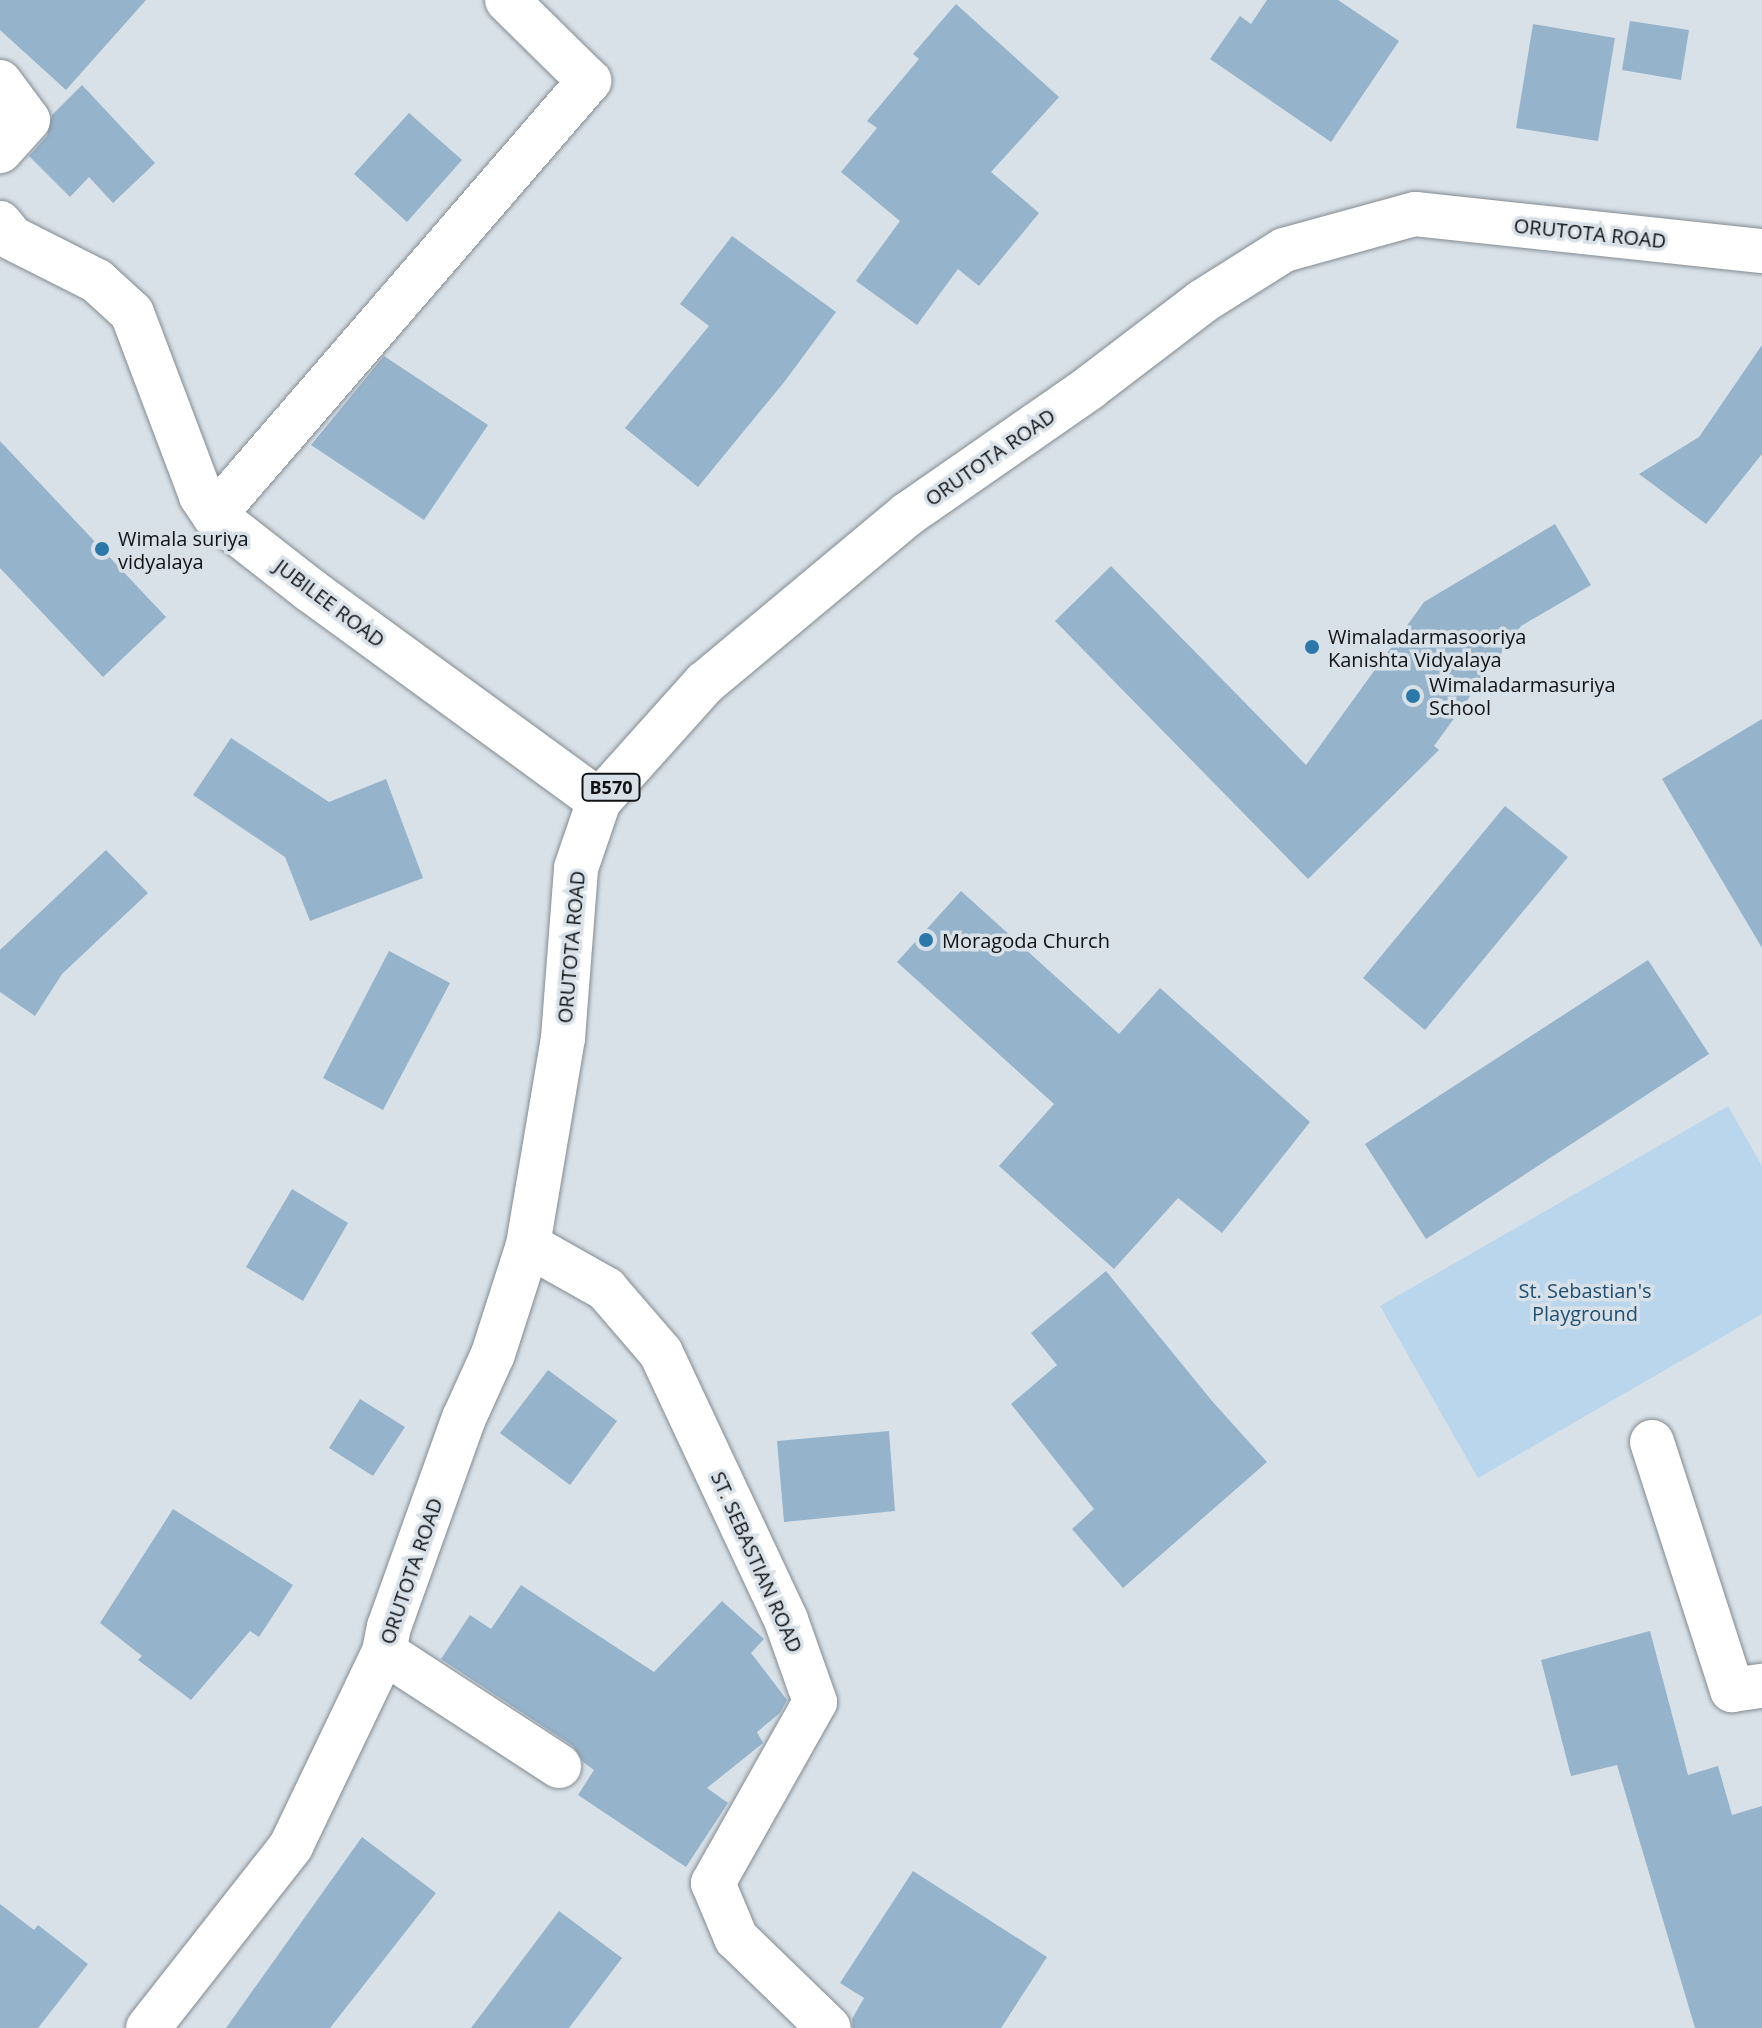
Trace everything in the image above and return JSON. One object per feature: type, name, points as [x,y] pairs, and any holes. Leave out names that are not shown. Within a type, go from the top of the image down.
[{"type":"street","points":[[214,515],[589,81],[507,0]]},
{"type":"street","points":[[0,82],[28,120],[0,151]]},
{"type":"street","name":"ORUTOTA ROAD","points":[[148,2028],[291,1846],[384,1652],[389,1627],[464,1418],[493,1354],[528,1245],[563,1038],[576,868],[599,801],[705,683],[908,514],[1089,388],[1203,301],[1284,250],[1415,214],[1762,251]]},
{"type":"street","name":"JUBILEE ROAD","points":[[0,223],[12,238],[97,281],[132,313],[201,496],[214,515],[310,590],[599,801]]},
{"type":"street","name":"ST. SEBASTIAN ROAD","points":[[528,1245],[606,1289],[661,1353],[786,1620],[815,1702],[713,1883],[736,1938],[829,2028]]},
{"type":"street","points":[[1652,1442],[1732,1690],[1762,1686]]},
{"type":"street","points":[[384,1652],[559,1766]]},
{"type":"green space","name":"St. Sebastian's Playground","points":[[1728,1106],[1762,1166],[1762,1314],[1478,1478],[1380,1306]]},
{"type":"building","points":[[0,0],[146,0],[66,90],[0,30]]},
{"type":"building","points":[[1267,0],[1338,0],[1399,41],[1331,142],[1210,59],[1240,16],[1251,24]]},
{"type":"building","points":[[956,4],[1059,97],[991,172],[1039,213],[979,286],[958,269],[917,325],[856,281],[900,221],[841,172],[877,128],[867,121],[919,59],[913,54]]},
{"type":"building","points":[[1630,21],[1689,30],[1681,80],[1622,70]]},
{"type":"building","points":[[1533,24],[1615,38],[1598,141],[1516,128]]},
{"type":"building","points":[[82,85],[155,163],[113,203],[89,177],[70,197],[29,156],[47,136],[52,115]]},
{"type":"building","points":[[409,113],[462,160],[407,222],[354,174]]},
{"type":"building","points":[[732,236],[836,312],[785,381],[698,487],[625,428],[709,326],[680,304]]},
{"type":"building","points":[[1762,345],[1762,454],[1706,524],[1639,474],[1699,437]]},
{"type":"building","points":[[384,356],[488,425],[424,520],[311,445]]},
{"type":"building","points":[[0,441],[166,617],[103,677],[0,568]]},
{"type":"building","points":[[1555,524],[1591,585],[1521,626],[1434,746],[1439,750],[1308,879],[1055,621],[1111,566],[1306,765],[1424,602]]},
{"type":"building","points":[[1762,719],[1762,948],[1662,779]]},
{"type":"building","points":[[231,738],[329,802],[386,779],[423,878],[310,921],[285,857],[193,795]]},
{"type":"building","points":[[1505,806],[1568,857],[1425,1030],[1363,978]]},
{"type":"building","points":[[106,850],[148,893],[62,974],[35,1016],[0,992],[0,950]]},
{"type":"building","points":[[961,891],[1119,1034],[1160,988],[1310,1122],[1222,1233],[1178,1198],[1114,1269],[999,1166],[1054,1104],[897,962]]},
{"type":"building","points":[[389,951],[450,983],[383,1110],[323,1078]]},
{"type":"building","points":[[1648,960],[1709,1054],[1426,1239],[1365,1144]]},
{"type":"building","points":[[292,1189],[348,1223],[303,1301],[246,1267]]},
{"type":"building","points":[[1106,1271],[1212,1401],[1267,1462],[1123,1588],[1072,1529],[1094,1509],[1011,1404],[1057,1365],[1031,1333]]},
{"type":"building","points":[[548,1370],[617,1421],[570,1485],[500,1433]]},
{"type":"building","points":[[360,1399],[405,1427],[373,1476],[329,1448]]},
{"type":"building","points":[[889,1431],[895,1511],[784,1522],[777,1441]]},
{"type":"building","points":[[173,1509],[293,1585],[259,1637],[250,1631],[191,1700],[138,1660],[142,1656],[100,1623]]},
{"type":"building","points":[[521,1585],[654,1672],[722,1601],[764,1639],[751,1653],[787,1700],[780,1713],[757,1732],[763,1743],[707,1788],[728,1803],[686,1867],[578,1795],[594,1770],[583,1762],[573,1746],[441,1659],[470,1615],[491,1629]]},
{"type":"building","points":[[1650,1631],[1688,1775],[1718,1766],[1732,1815],[1762,1806],[1762,2028],[1695,2028],[1617,1765],[1571,1776],[1541,1660]]},
{"type":"building","points":[[362,1837],[436,1893],[330,2028],[226,2028]]},
{"type":"building","points":[[913,1871],[1047,1957],[1001,2028],[853,2028],[852,2019],[864,1998],[840,1983]]},
{"type":"building","points":[[0,1904],[34,1930],[38,1925],[88,1964],[38,2028],[0,2028]]},
{"type":"building","points":[[559,1911],[622,1958],[569,2028],[471,2028]]},
{"type":"place","name":"Wimala suriya vidyalaya","points":[[102,549]]},
{"type":"place","name":"Wimaladarmasooriya Kanishta Vidyalaya","points":[[1312,647]]},
{"type":"place","name":"Wimaladarmasuriya School","points":[[1413,696]]},
{"type":"place","name":"Moragoda Church","points":[[926,940]]}]
